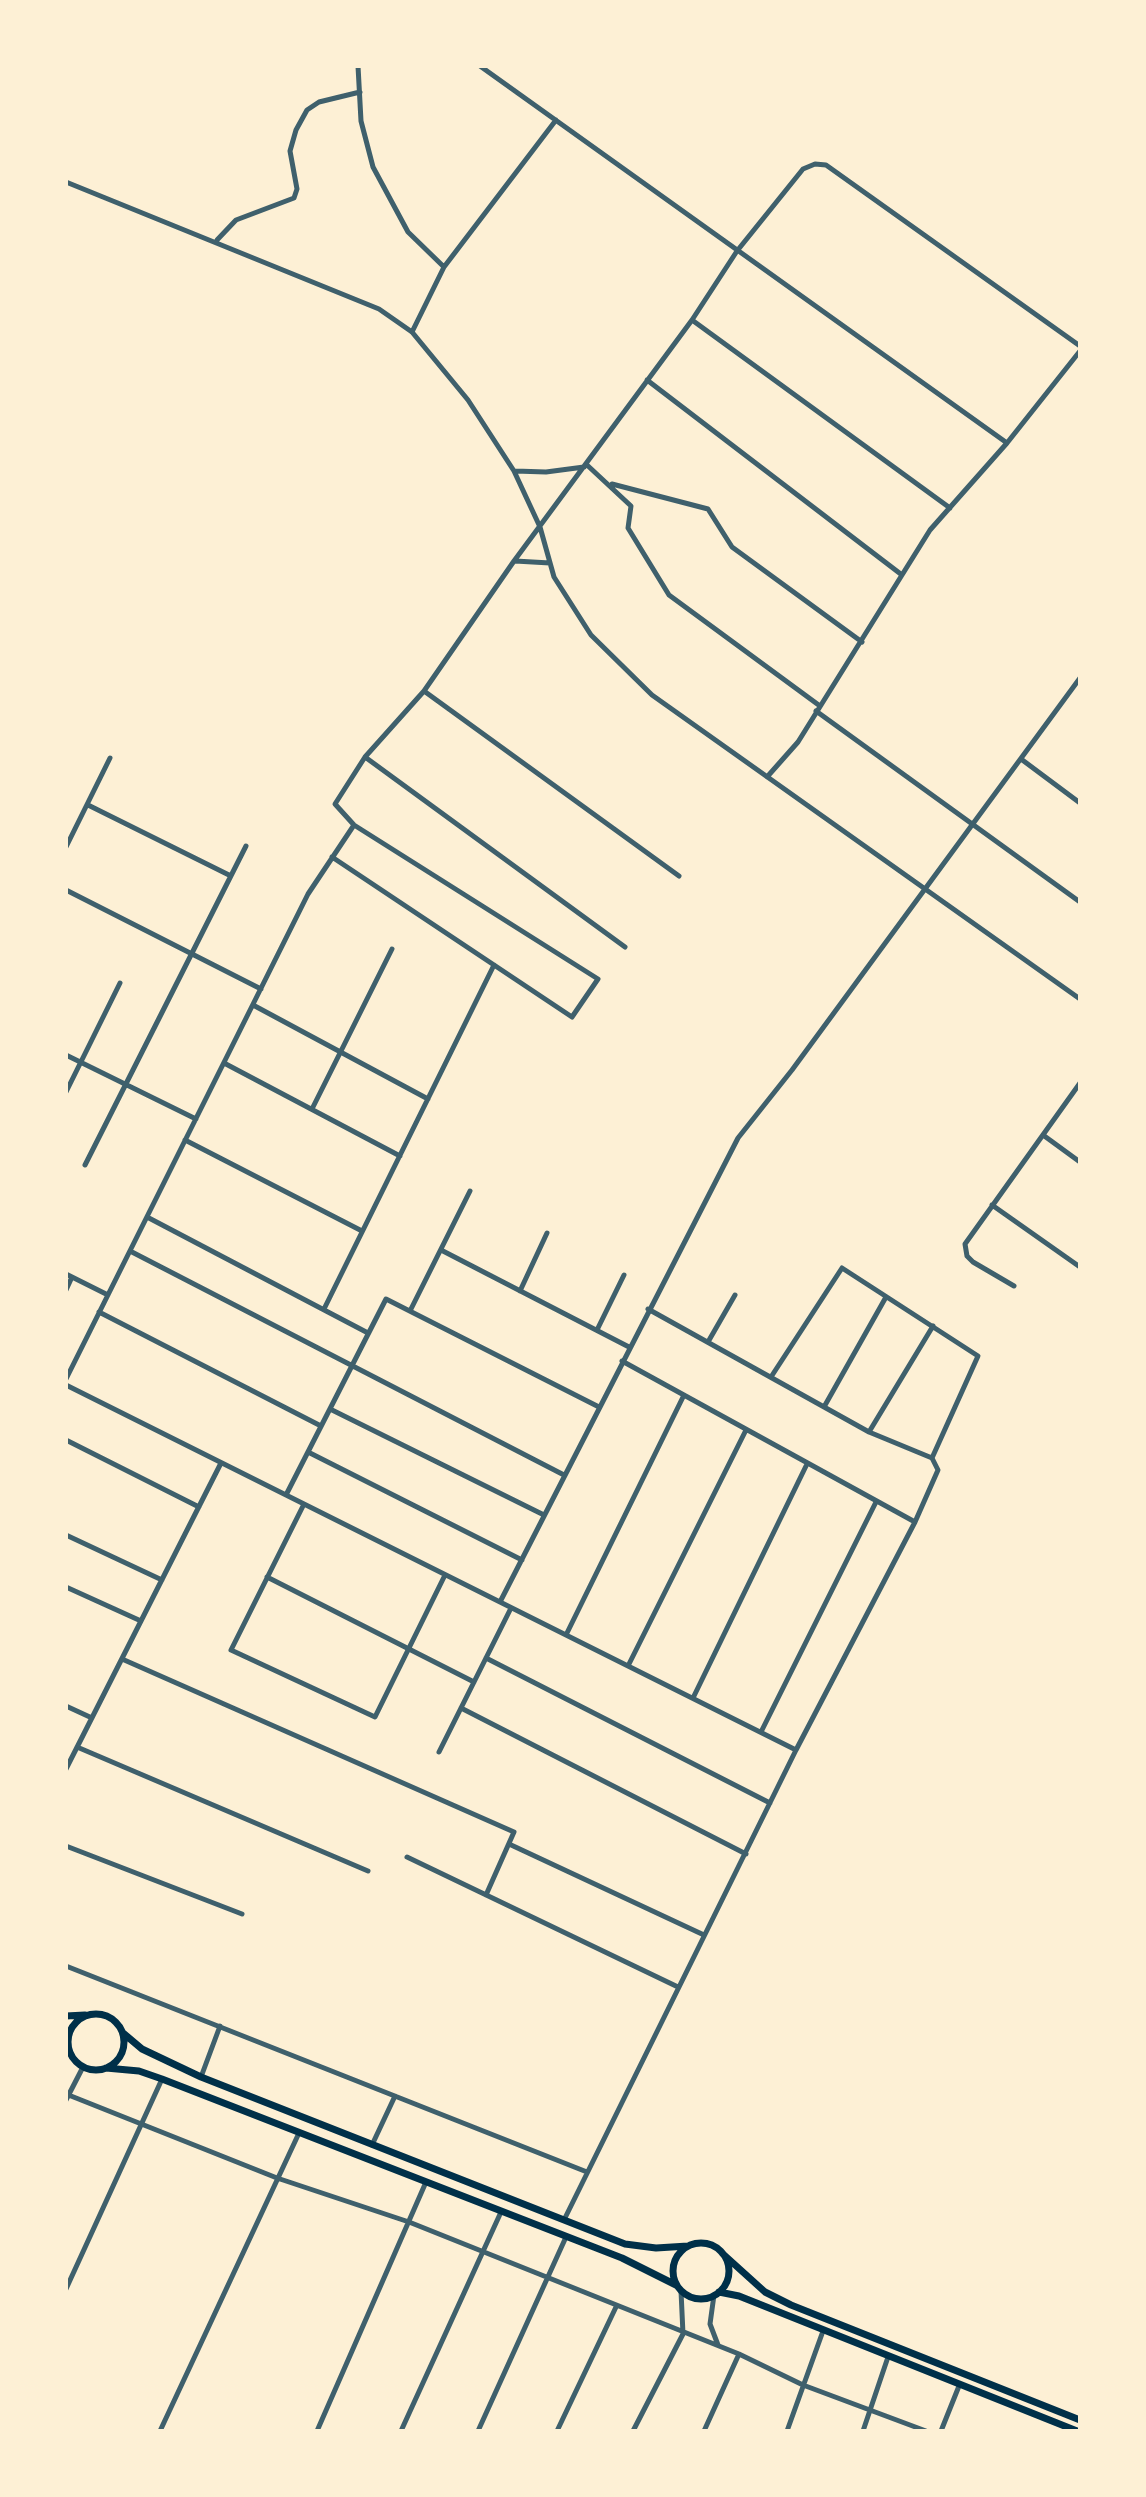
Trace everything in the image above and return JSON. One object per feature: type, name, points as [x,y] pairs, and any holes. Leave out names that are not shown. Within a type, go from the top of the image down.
[{"type":"main road","points":[[87,2015],[71,2029],[68,2039],[69,2055],[83,2067],[139,2071],[162,2079],[622,2258],[697,2299],[716,2294],[739,2296],[1077,2431]]},
{"type":"main road","points":[[66,2016],[109,2016],[142,2049],[201,2077],[625,2244],[656,2248],[707,2243],[765,2292],[791,2305],[1080,2420]]},
{"type":"main road","points":[[106,2068],[121,2054],[123,2033]]},
{"type":"main road","points":[[679,2288],[673,2267],[681,2251],[688,2246]]},
{"type":"main road","points":[[716,2294],[729,2274],[723,2254]]},
{"type":"street","points":[[358,66],[361,121],[373,167],[408,232],[444,267]]},
{"type":"street","points":[[480,66],[1007,443]]},
{"type":"street","points":[[217,240],[236,220],[294,198],[297,189],[290,151],[296,130],[307,110],[319,102],[360,92]]},
{"type":"street","points":[[412,332],[444,267],[556,120]]},
{"type":"street","points":[[332,857],[572,1017],[598,979],[354,825],[335,804],[365,757],[424,691],[514,561],[692,320],[737,251],[803,169],[815,164],[826,165],[1080,349],[1007,443],[924,539],[798,742],[767,777]]},
{"type":"street","points":[[66,182],[217,240],[379,309],[412,332],[468,400],[514,471],[540,527],[554,577],[591,635],[652,695],[1080,999]]},
{"type":"street","points":[[692,320],[950,508]]},
{"type":"street","points":[[647,380],[902,575]]},
{"type":"street","points":[[514,471],[546,472],[586,466],[611,484],[631,506],[628,528],[669,595],[1080,902]]},
{"type":"street","points":[[611,484],[708,509],[732,547],[862,642]]},
{"type":"street","points":[[514,561],[550,563]]},
{"type":"street","points":[[500,1602],[738,1138],[792,1070],[1079,683]]},
{"type":"street","points":[[424,691],[679,876]]},
{"type":"street","points":[[365,757],[625,947]]},
{"type":"street","points":[[66,847],[110,758]]},
{"type":"street","points":[[1021,759],[1080,803]]},
{"type":"street","points":[[88,805],[231,876]]},
{"type":"street","points":[[66,1379],[308,894],[354,825]]},
{"type":"street","points":[[85,1165],[246,846]]},
{"type":"street","points":[[66,890],[261,989]]},
{"type":"street","points":[[312,1109],[392,949]]},
{"type":"street","points":[[325,1307],[494,965]]},
{"type":"street","points":[[66,1092],[120,983]]},
{"type":"street","points":[[253,1005],[428,1099]]},
{"type":"street","points":[[66,1055],[196,1119]]},
{"type":"street","points":[[224,1063],[400,1156]]},
{"type":"street","points":[[1014,1286],[973,1262],[964,1249],[1080,1084]]},
{"type":"street","points":[[1043,1135],[1080,1162]]},
{"type":"street","points":[[185,1140],[362,1231]]},
{"type":"street","points":[[410,1311],[470,1191]]},
{"type":"street","points":[[992,1205],[1080,1267]]},
{"type":"street","points":[[147,1217],[325,1307],[368,1333]]},
{"type":"street","points":[[520,1291],[547,1233]]},
{"type":"street","points":[[441,1250],[629,1347]]},
{"type":"street","points":[[130,1251],[564,1475]]},
{"type":"street","points":[[771,1377],[842,1268],[978,1356],[932,1458]]},
{"type":"street","points":[[66,1290],[69,1275],[108,1295]]},
{"type":"street","points":[[597,1330],[624,1275]]},
{"type":"street","points":[[708,1342],[735,1295]]},
{"type":"street","points":[[824,1407],[887,1296]]},
{"type":"street","points":[[286,1495],[386,1299],[599,1407]]},
{"type":"street","points":[[564,2220],[796,1750],[915,1522],[938,1470],[932,1458],[869,1432],[648,1309]]},
{"type":"street","points":[[99,1312],[321,1426]]},
{"type":"street","points":[[869,1432],[933,1326]]},
{"type":"street","points":[[622,1361],[915,1522]]},
{"type":"street","points":[[66,1385],[796,1750]]},
{"type":"street","points":[[566,1635],[684,1395]]},
{"type":"street","points":[[330,1409],[544,1515]]},
{"type":"street","points":[[628,1666],[746,1430]]},
{"type":"street","points":[[66,1440],[199,1507]]},
{"type":"street","points":[[308,1452],[522,1560]]},
{"type":"street","points":[[66,1769],[221,1463]]},
{"type":"street","points":[[693,1698],[807,1464]]},
{"type":"street","points":[[761,1732],[876,1502]]},
{"type":"street","points":[[304,1504],[231,1650],[375,1717],[445,1575]]},
{"type":"street","points":[[66,1535],[162,1580]]},
{"type":"street","points":[[267,1577],[474,1682]]},
{"type":"street","points":[[66,1587],[141,1621]]},
{"type":"street","points":[[439,1752],[511,1608]]},
{"type":"street","points":[[486,1658],[770,1803]]},
{"type":"street","points":[[122,1659],[421,1788],[514,1832],[486,1895]]},
{"type":"street","points":[[66,1706],[92,1718]]},
{"type":"street","points":[[461,1708],[746,1854]]},
{"type":"street","points":[[77,1747],[368,1871]]},
{"type":"street","points":[[509,1844],[704,1935]]},
{"type":"street","points":[[66,1846],[242,1914]]},
{"type":"street","points":[[407,1857],[678,1987]]},
{"type":"street","points":[[66,1966],[587,2172]]},
{"type":"street","points":[[201,2077],[220,2026]]},
{"type":"street","points":[[83,2067],[67,2096],[277,2178],[409,2222],[739,2354],[803,2385],[926,2431]]},
{"type":"street","points":[[66,2289],[162,2079]]},
{"type":"street","points":[[372,2145],[395,2096]]},
{"type":"street","points":[[160,2431],[299,2133]]},
{"type":"street","points":[[317,2431],[426,2182]]},
{"type":"street","points":[[401,2431],[501,2212]]},
{"type":"street","points":[[478,2431],[566,2237]]},
{"type":"street","points":[[633,2431],[683,2334],[679,2288]]},
{"type":"street","points":[[716,2294],[710,2324],[718,2346]]},
{"type":"street","points":[[557,2431],[616,2307]]},
{"type":"street","points":[[787,2431],[823,2331]]},
{"type":"street","points":[[704,2431],[739,2354]]},
{"type":"street","points":[[863,2431],[888,2357]]},
{"type":"street","points":[[941,2431],[959,2386]]}]
